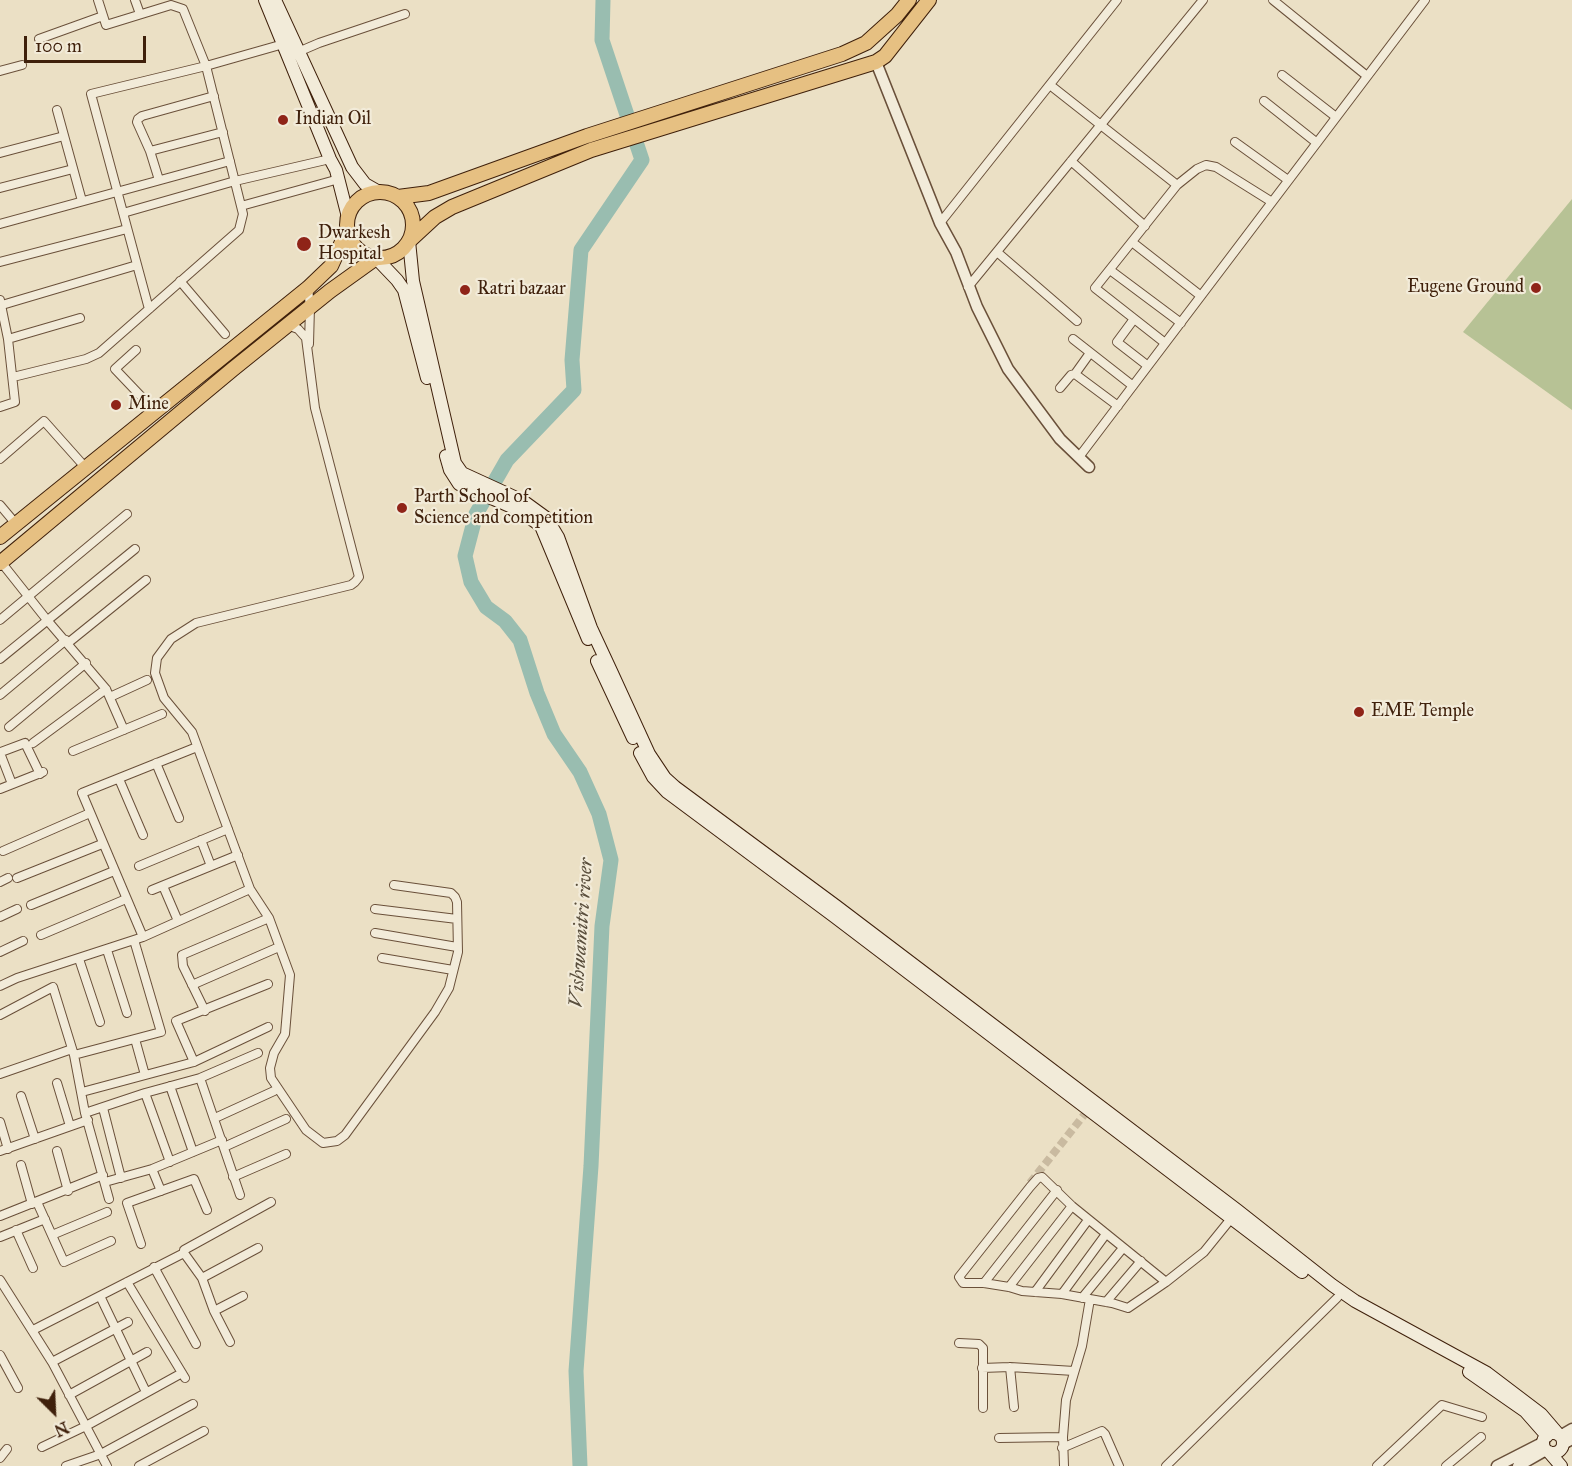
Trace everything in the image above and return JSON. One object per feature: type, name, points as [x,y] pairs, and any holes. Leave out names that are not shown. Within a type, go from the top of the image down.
[{"type":"main road","points":[[265,0],[291,46],[309,90],[352,167],[366,184],[379,192],[398,197],[429,193],[586,136],[682,114],[876,62],[885,56],[929,0]]},
{"type":"main road","points":[[275,0],[339,179],[351,241],[357,249],[376,258],[395,254],[435,217],[452,207],[591,150],[866,43],[897,15],[909,0]]},
{"type":"main road","points":[[866,43],[876,43],[881,48],[882,54],[876,62]]},
{"type":"main road","points":[[0,537],[308,288],[331,266],[352,207],[368,194],[379,192]]},
{"type":"main road","points":[[398,197],[406,204],[413,222],[409,241],[413,281],[453,454],[461,478]]},
{"type":"main road","points":[[1,563],[310,307],[376,258]]},
{"type":"main road","points":[[376,258],[398,280],[404,290],[450,471],[544,517],[558,537],[596,639],[649,754],[665,778],[836,906],[1336,1294],[1355,1301],[1436,1349],[1487,1373],[1521,1397],[1541,1414],[1556,1443],[1561,1466]]},
{"type":"street","points":[[13,376],[86,359],[99,353],[239,230],[243,214],[206,66],[183,9],[170,2],[106,25],[98,0]]},
{"type":"street","points":[[135,0],[140,14]]},
{"type":"street","points":[[940,223],[1117,0]]},
{"type":"street","points":[[968,287],[1203,0]]},
{"type":"street","points":[[1273,0],[1367,76]]},
{"type":"street","points":[[1079,457],[1425,0]]},
{"type":"street","points":[[149,309],[91,94],[291,46],[405,14]]},
{"type":"street","points":[[39,39],[103,16]]},
{"type":"street","points":[[876,62],[940,223],[956,252],[968,287],[1008,369],[1060,439],[1089,467]]},
{"type":"street","points":[[0,71],[22,65]]},
{"type":"street","points":[[1281,75],[1336,117]]},
{"type":"street","points":[[1050,85],[1102,124],[1177,186]]},
{"type":"street","points":[[159,180],[150,151],[137,122],[138,119],[214,96]]},
{"type":"street","points":[[1264,101],[1317,142]]},
{"type":"street","points":[[57,110],[82,201]]},
{"type":"street","points":[[150,151],[223,132]]},
{"type":"street","points":[[0,153],[64,136]]},
{"type":"street","points":[[1235,142],[1288,180]]},
{"type":"street","points":[[123,213],[235,181],[330,159]]},
{"type":"street","points":[[0,224],[230,161]]},
{"type":"street","points":[[1071,161],[1145,226]]},
{"type":"street","points":[[1165,343],[1095,288],[1177,186],[1197,169],[1206,165],[1216,167],[1272,202]]},
{"type":"street","points":[[0,189],[73,169]]},
{"type":"street","points":[[241,206],[339,179]]},
{"type":"street","points":[[0,262],[127,229]]},
{"type":"street","points":[[1132,242],[1201,296]]},
{"type":"street","points":[[997,252],[1077,321]]},
{"type":"street","points":[[0,407],[15,402],[8,339],[1,302],[137,265]]},
{"type":"street","points":[[1110,270],[1181,323]]},
{"type":"street","points":[[180,281],[225,334]]},
{"type":"street","points":[[308,288],[309,351]]},
{"type":"street","points":[[8,339],[80,318]]},
{"type":"street","points":[[1134,319],[1117,342],[1148,366]]},
{"type":"street","points":[[287,326],[298,329],[306,338],[315,408],[359,577],[351,585],[196,623],[171,639],[157,658],[155,673],[156,681],[170,707],[192,732],[250,889],[269,918],[290,975],[285,1034],[274,1053],[270,1068],[272,1078],[306,1130],[323,1143],[337,1141],[345,1135],[435,1012],[449,988],[458,947],[457,902],[451,893],[394,885]]},
{"type":"street","points":[[1073,339],[1133,386]]},
{"type":"street","points":[[136,350],[115,369],[155,411]]},
{"type":"street","points":[[1060,388],[1071,375],[1075,374],[1090,352]]},
{"type":"street","points":[[1075,374],[1118,406]]},
{"type":"street","points":[[0,459],[44,421],[85,467]]},
{"type":"street","points":[[0,505],[16,524]]},
{"type":"street","points":[[0,620],[127,514]]},
{"type":"street","points":[[0,659],[135,549]]},
{"type":"street","points":[[1,563],[47,620],[86,663],[108,693],[124,730]]},
{"type":"street","points":[[0,695],[146,580]]},
{"type":"street","points":[[9,727],[86,663]]},
{"type":"street","points":[[33,743],[108,693],[147,680]]},
{"type":"street","points":[[73,751],[162,714]]},
{"type":"street","points":[[0,789],[42,773],[25,744],[1,752],[12,784]]},
{"type":"street","points":[[143,937],[82,793],[197,747]]},
{"type":"street","points":[[156,764],[179,818]]},
{"type":"street","points":[[119,779],[143,835]]},
{"type":"street","points":[[3,851],[90,813]]},
{"type":"street","points":[[139,866],[228,828]]},
{"type":"street","points":[[201,840],[212,866]]},
{"type":"street","points":[[8,880],[102,844]]},
{"type":"street","points":[[152,890],[238,855]]},
{"type":"street","points":[[31,905],[114,871]]},
{"type":"street","points":[[163,886],[178,921]]},
{"type":"street","points":[[0,986],[17,978],[143,937],[250,889]]},
{"type":"street","points":[[41,935],[126,899]]},
{"type":"street","points":[[0,917],[17,909]]},
{"type":"street","points":[[375,909],[457,920]]},
{"type":"street","points":[[205,1011],[181,960],[182,955],[269,918]]},
{"type":"street","points":[[375,933],[458,947]]},
{"type":"street","points":[[0,1074],[73,1052],[161,1032],[134,940]]},
{"type":"street","points":[[0,952],[23,941]]},
{"type":"street","points":[[192,985],[279,947]]},
{"type":"street","points":[[107,950],[127,1013]]},
{"type":"street","points":[[382,958],[453,970]]},
{"type":"street","points":[[79,959],[100,1022]]},
{"type":"street","points":[[194,1062],[176,1021],[268,984]]},
{"type":"street","points":[[0,1015],[53,987],[73,1052],[109,1199]]},
{"type":"street","points":[[82,1092],[194,1062],[268,1027]]},
{"type":"street","points":[[135,1039],[145,1075]]},
{"type":"street","points":[[0,1122],[4,1150],[70,1126],[103,1108],[145,1093],[200,1078],[258,1053]]},
{"type":"street","points":[[200,1078],[240,1195]]},
{"type":"street","points":[[57,1083],[70,1126]]},
{"type":"street","points":[[170,1086],[193,1152]]},
{"type":"street","points":[[215,1118],[274,1091]]},
{"type":"street","points":[[145,1093],[170,1162]]},
{"type":"street","points":[[21,1096],[35,1139]]},
{"type":"street","points":[[103,1108],[121,1178]]},
{"type":"street","points":[[0,1216],[104,1179],[121,1178],[152,1169],[286,1119]]},
{"type":"street","points":[[57,1151],[68,1191]]},
{"type":"street","points":[[233,1177],[286,1154]]},
{"type":"street","points":[[21,1165],[35,1203],[45,1219],[64,1262],[111,1241]]},
{"type":"street","points":[[152,1169],[161,1191]]},
{"type":"street","points":[[1166,1282],[1088,1220],[1042,1177],[1038,1178],[959,1277],[963,1283],[984,1283],[1062,1294],[1128,1308],[1166,1282],[1204,1252],[1234,1214]]},
{"type":"street","points":[[141,1244],[127,1203],[194,1179],[207,1210]]},
{"type":"street","points":[[984,1283],[1058,1190]]},
{"type":"street","points":[[33,1330],[184,1253],[184,1250],[271,1202]]},
{"type":"street","points":[[1009,1287],[1072,1206]]},
{"type":"street","points":[[52,1235],[106,1212]]},
{"type":"street","points":[[0,1237],[45,1219]]},
{"type":"street","points":[[1035,1292],[1088,1220]]},
{"type":"street","points":[[16,1230],[33,1268]]},
{"type":"street","points":[[1062,1294],[1106,1234]]},
{"type":"street","points":[[202,1278],[258,1248]]},
{"type":"street","points":[[1064,1466],[1062,1448],[1066,1400],[1082,1346],[1086,1299],[1123,1248]]},
{"type":"street","points":[[184,1253],[202,1278],[214,1311],[230,1342]]},
{"type":"street","points":[[1106,1302],[1141,1262]]},
{"type":"street","points":[[154,1267],[196,1344]]},
{"type":"street","points":[[1,1282],[52,1362],[107,1466]]},
{"type":"street","points":[[42,1447],[86,1426],[146,1392],[183,1376],[127,1282]]},
{"type":"street","points":[[1166,1466],[1336,1294]]},
{"type":"street","points":[[100,1296],[146,1392]]},
{"type":"street","points":[[214,1311],[243,1296]]},
{"type":"street","points":[[52,1362],[128,1322]]},
{"type":"street","points":[[959,1343],[981,1346],[983,1408]]},
{"type":"street","points":[[69,1395],[147,1352]]},
{"type":"street","points":[[0,1355],[18,1388]]},
{"type":"street","points":[[982,1368],[1011,1366],[1074,1371]]},
{"type":"street","points":[[1011,1366],[1014,1407]]},
{"type":"street","points":[[67,1466],[100,1454],[193,1404]]},
{"type":"street","points":[[1377,1466],[1442,1405],[1482,1417]]},
{"type":"street","points":[[1518,1466],[1556,1443],[1572,1430]]},
{"type":"street","points":[[140,1466],[204,1431]]},
{"type":"street","points":[[1062,1448],[1102,1431],[1119,1466]]},
{"type":"street","points":[[999,1438],[1063,1437]]},
{"type":"street","points":[[1446,1466],[1481,1437]]},
{"type":"street","points":[[1497,1466],[1556,1443]]},
{"type":"street","points":[[0,1458],[7,1449]]},
{"type":"green space","name":"Eugene Ground","points":[[1572,199],[1572,410],[1463,332]]},
{"type":"waterway","name":"Vishwamitri river","points":[[580,1466],[576,1371],[591,1166],[602,926],[611,860],[599,814],[580,772],[554,734],[537,693],[520,640],[505,621],[486,607],[471,582],[465,556],[476,514],[507,460],[574,390],[572,360],[581,250],[642,160],[602,40],[603,0]]},
{"type":"tunnel","points":[[1030,1183],[1088,1110]]},
{"type":"place","name":"Indian Oil","points":[[283,120]]},
{"type":"place","name":"Dwarkesh Hospital","points":[[304,244]]},
{"type":"place","name":"Eugene Ground","points":[[1536,288]]},
{"type":"place","name":"Ratri bazaar","points":[[465,290]]},
{"type":"place","name":"Mine","points":[[116,405]]},
{"type":"place","name":"Parth School of Science and competition","points":[[402,508]]},
{"type":"place","name":"EME Temple","points":[[1359,712]]}]
